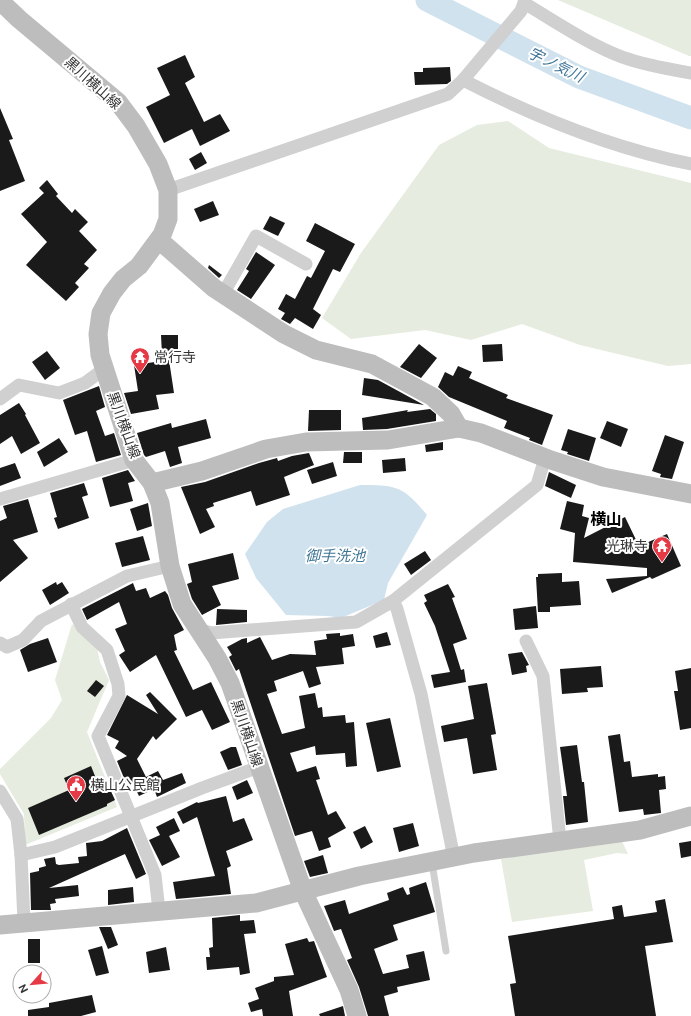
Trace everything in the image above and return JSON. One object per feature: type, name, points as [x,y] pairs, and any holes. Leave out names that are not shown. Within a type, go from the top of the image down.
[{"type":"street","points":[[168,190],[448,94],[467,75],[524,5],[583,38],[622,57],[664,69],[691,73]]},
{"type":"street","name":"黒川横山線","points":[[7,7],[118,102],[136,126],[158,164],[168,190],[168,219],[159,240],[138,266],[112,293],[101,313],[98,334],[100,355],[134,460],[152,484],[160,503],[170,566],[182,604],[195,628],[217,658],[230,683],[258,767],[303,891],[349,990],[358,1016]]},
{"type":"street","points":[[467,75],[507,103],[542,118],[612,142],[691,164]]},
{"type":"street","points":[[223,294],[256,236],[306,264]]},
{"type":"street","points":[[159,240],[194,272],[223,294],[284,334],[316,350],[372,364],[433,397],[451,414],[459,428]]},
{"type":"street","points":[[0,399],[19,385],[58,393],[85,384],[104,370]]},
{"type":"street","points":[[152,484],[202,471],[266,449],[306,442],[388,440],[459,428],[481,433],[544,458],[603,477],[691,494]]},
{"type":"street","points":[[195,628],[211,633],[279,627],[336,625],[356,622],[393,601],[537,485],[544,458]]},
{"type":"street","points":[[0,498],[134,460]]},
{"type":"street","points":[[0,643],[7,647],[23,640],[41,621],[127,576],[170,566]]},
{"type":"street","points":[[393,601],[398,609],[421,694],[454,858]]},
{"type":"street","points":[[71,604],[82,627],[107,650],[118,684],[119,696],[98,736],[155,875],[159,911]]},
{"type":"street","points":[[526,641],[543,676],[560,841]]},
{"type":"street","points":[[21,855],[55,847],[130,816],[258,767]]},
{"type":"street","points":[[0,791],[17,819],[21,855],[24,922]]},
{"type":"street","points":[[0,925],[256,903],[359,876],[481,852],[640,830],[691,816]]},
{"type":"lane","points":[[432,862],[446,951]]},
{"type":"shaded area","points":[[558,0],[691,0],[691,56],[689,56]]},
{"type":"shaded area","points":[[508,121],[549,148],[691,183],[691,364],[668,366],[580,345],[522,324],[471,340],[425,330],[351,339],[322,318],[361,253],[439,145],[477,125]]},
{"type":"shaded area","points":[[72,624],[90,639],[97,648],[100,662],[109,680],[87,732],[117,807],[25,845],[24,814],[0,774],[0,769],[51,718],[62,700],[55,680]]},
{"type":"shaded area","points":[[620,837],[628,854],[617,853],[584,860],[593,911],[512,922],[501,859]]},
{"type":"water","name":"御手洗池","points":[[360,485],[383,486],[398,489],[412,498],[427,515],[388,583],[384,600],[341,618],[328,616],[286,615],[256,578],[245,554],[267,522],[283,509]]},
{"type":"building","points":[[185,55],[195,77],[185,83],[204,122],[220,114],[230,131],[200,146],[192,129],[164,143],[146,107],[170,95],[157,68]]},
{"type":"building","points":[[450,67],[451,81],[447,84],[415,85],[414,72],[423,72],[423,68]]},
{"type":"building","points":[[0,108],[13,139],[9,140],[25,181],[0,191]]},
{"type":"building","points":[[201,152],[207,163],[195,170],[189,159]]},
{"type":"building","points":[[47,180],[58,194],[56,196],[72,213],[75,209],[88,222],[79,231],[97,250],[84,264],[89,268],[75,283],[79,287],[66,301],[26,265],[47,242],[21,214],[44,193],[39,188]]},
{"type":"building","points":[[213,201],[219,215],[200,222],[194,209]]},
{"type":"building","points":[[270,216],[285,223],[278,236],[263,229]]},
{"type":"building","points":[[315,223],[355,244],[340,272],[333,269],[313,309],[321,315],[313,329],[295,318],[290,324],[281,319],[285,313],[278,309],[286,294],[295,299],[307,276],[311,278],[325,251],[306,241]]},
{"type":"building","points":[[256,252],[275,265],[251,299],[237,290],[249,271],[246,269]]},
{"type":"building","points":[[209,265],[222,275],[219,278],[208,268]]},
{"type":"building","points":[[161,335],[178,335],[178,354],[162,355]]},
{"type":"building","points":[[419,344],[437,358],[421,378],[400,367]]},
{"type":"building","points":[[502,344],[503,361],[483,362],[482,345]]},
{"type":"building","points":[[47,351],[60,368],[45,380],[32,362]]},
{"type":"building","points":[[169,360],[174,393],[156,395],[159,409],[131,414],[124,393],[138,391],[134,365]]},
{"type":"building","points":[[458,366],[472,372],[469,378],[508,395],[506,398],[553,415],[542,445],[529,440],[530,438],[504,428],[507,421],[449,397],[438,387],[445,372],[453,376]]},
{"type":"building","points":[[364,378],[378,380],[424,405],[362,395]]},
{"type":"building","points":[[99,386],[105,407],[96,411],[105,436],[114,433],[121,455],[96,462],[87,431],[75,435],[63,400]]},
{"type":"building","points":[[19,403],[40,443],[21,454],[12,436],[0,444],[0,415]]},
{"type":"building","points":[[430,409],[436,414],[436,421],[387,429],[363,430],[362,418],[408,410],[407,412]]},
{"type":"building","points":[[309,410],[341,410],[341,430],[308,431]]},
{"type":"building","points":[[206,419],[211,438],[178,447],[182,463],[170,467],[165,451],[146,457],[144,455],[137,433],[171,423],[172,428]]},
{"type":"building","points":[[607,421],[628,429],[621,447],[600,438]]},
{"type":"building","points":[[568,429],[596,438],[589,461],[567,454],[568,452],[561,450]]},
{"type":"building","points":[[665,435],[684,442],[672,479],[660,477],[661,474],[652,471]]},
{"type":"building","points":[[59,438],[68,452],[44,467],[37,452]]},
{"type":"building","points":[[443,442],[443,450],[426,452],[425,445]]},
{"type":"building","points":[[344,452],[362,452],[362,463],[343,463]]},
{"type":"building","points":[[309,453],[314,465],[284,477],[290,495],[256,506],[251,491],[213,503],[214,506],[206,509],[215,527],[200,534],[181,487],[205,482],[277,458],[278,461],[292,456]]},
{"type":"building","points":[[405,458],[406,471],[383,473],[382,460]]},
{"type":"building","points":[[333,462],[337,476],[312,484],[307,470]]},
{"type":"building","points":[[15,463],[21,478],[0,486],[0,468]]},
{"type":"building","points":[[128,470],[135,481],[128,483],[133,501],[110,507],[102,478]]},
{"type":"building","points":[[549,472],[576,485],[571,498],[545,486]]},
{"type":"building","points":[[84,483],[88,495],[82,497],[89,518],[58,529],[54,518],[57,517],[50,493]]},
{"type":"building","points":[[28,499],[38,532],[13,540],[28,558],[0,582],[0,521],[7,518],[3,506]]},
{"type":"building","points":[[567,501],[584,505],[582,516],[589,518],[584,538],[625,517],[639,546],[667,534],[681,566],[652,579],[650,577],[612,593],[606,579],[647,576],[647,568],[573,562],[575,533],[560,529]]},
{"type":"building","points":[[148,503],[152,526],[137,531],[130,509]]},
{"type":"building","points":[[143,536],[150,560],[122,567],[115,543]]},
{"type":"building","points":[[425,551],[431,560],[411,575],[404,564]]},
{"type":"building","points":[[233,553],[239,579],[212,586],[221,605],[202,615],[192,599],[187,584],[192,582],[188,564]]},
{"type":"building","points":[[562,573],[562,582],[579,581],[581,605],[550,607],[550,612],[538,612],[536,577],[538,577],[538,574]]},
{"type":"building","points":[[56,582],[57,585],[62,582],[69,593],[50,605],[42,590]]},
{"type":"building","points":[[133,583],[136,591],[146,588],[150,598],[165,591],[168,595],[172,608],[184,630],[174,635],[177,650],[174,651],[193,690],[211,682],[230,722],[212,730],[202,710],[186,717],[156,655],[130,672],[119,655],[125,651],[115,629],[127,624],[119,602],[87,620],[82,609]]},
{"type":"building","points":[[448,584],[455,597],[452,598],[467,639],[453,644],[461,670],[464,669],[466,682],[434,688],[431,675],[450,672],[435,626],[424,603],[427,601],[424,595]]},
{"type":"building","points":[[536,606],[538,628],[515,630],[513,609]]},
{"type":"building","points":[[217,609],[247,610],[247,622],[216,625]]},
{"type":"building","points":[[387,632],[391,645],[376,648],[373,636]]},
{"type":"building","points":[[340,633],[340,636],[353,634],[355,646],[342,648],[344,664],[316,667],[321,684],[309,688],[303,671],[274,681],[277,691],[267,694],[282,734],[305,728],[299,696],[315,693],[318,708],[322,707],[323,717],[345,715],[346,723],[354,722],[357,766],[346,767],[345,753],[316,755],[315,746],[290,753],[297,772],[316,766],[320,779],[316,780],[328,815],[336,811],[346,828],[328,838],[331,847],[319,851],[312,831],[295,836],[239,669],[236,671],[229,657],[232,655],[227,647],[242,639],[247,638],[247,643],[260,637],[272,660],[290,654],[316,655],[314,641],[327,639],[326,634]]},
{"type":"building","points":[[48,638],[57,662],[28,672],[20,650],[30,644]]},
{"type":"building","points":[[522,652],[529,665],[526,666],[527,672],[512,675],[508,654]]},
{"type":"building","points":[[601,666],[603,687],[587,688],[588,692],[562,694],[560,669]]},
{"type":"building","points":[[691,668],[691,728],[680,730],[674,691],[678,691],[675,671]]},
{"type":"building","points":[[96,680],[104,686],[95,697],[87,691]]},
{"type":"building","points":[[487,683],[496,734],[491,735],[497,770],[473,774],[467,738],[444,742],[441,726],[474,719],[468,686]]},
{"type":"building","points":[[150,692],[177,719],[156,740],[153,736],[137,759],[146,777],[158,771],[163,780],[182,773],[186,783],[157,797],[154,789],[139,796],[131,780],[126,783],[117,761],[127,756],[115,748],[119,741],[107,735],[127,695],[158,714],[146,695]]},
{"type":"building","points":[[390,718],[401,767],[377,772],[366,723]]},
{"type":"building","points":[[620,734],[624,762],[630,761],[632,777],[658,774],[658,777],[665,776],[666,789],[659,790],[661,813],[644,815],[643,809],[619,812],[608,736]]},
{"type":"building","points":[[577,745],[582,782],[584,782],[588,822],[566,825],[563,796],[567,796],[560,747]]},
{"type":"building","points":[[231,747],[236,747],[242,765],[228,770],[220,752]]},
{"type":"building","name":"横山公民館","points":[[91,766],[101,791],[109,787],[115,800],[107,804],[107,806],[39,835],[28,808],[69,790],[64,778]]},
{"type":"building","points":[[247,780],[253,793],[237,800],[232,787]]},
{"type":"building","points":[[226,796],[233,822],[244,818],[253,840],[226,851],[231,866],[227,868],[231,894],[176,899],[173,882],[215,876],[197,817],[183,824],[177,812],[197,802]]},
{"type":"building","points":[[174,818],[180,831],[169,836],[180,857],[162,866],[149,840],[160,835],[156,827]]},
{"type":"building","points":[[413,823],[419,846],[399,852],[393,828]]},
{"type":"building","points":[[365,826],[373,842],[361,849],[353,832]]},
{"type":"building","points":[[127,828],[146,874],[136,879],[125,854],[49,888],[78,885],[79,896],[55,899],[56,903],[50,904],[51,910],[31,910],[30,873],[39,871],[39,868],[46,866],[44,859],[55,857],[56,864],[59,865],[79,863],[78,857],[87,856],[86,843],[102,841]]},
{"type":"building","points":[[691,841],[691,856],[681,858],[679,843]]},
{"type":"building","points":[[323,855],[328,873],[310,877],[304,861]]},
{"type":"building","points":[[426,882],[435,912],[393,925],[398,940],[374,949],[383,974],[409,968],[406,955],[424,951],[430,980],[397,987],[398,992],[384,996],[389,1016],[368,1016],[359,987],[347,960],[352,958],[341,929],[334,931],[324,906],[345,900],[349,914],[389,900],[387,893],[403,887],[407,895],[410,894],[409,888]]},
{"type":"building","points":[[133,887],[134,902],[108,905],[108,890]]},
{"type":"building","points":[[665,899],[673,942],[645,946],[656,1016],[515,1016],[510,984],[516,983],[508,936],[614,919],[612,907],[622,905],[624,917],[657,912],[655,901]]},
{"type":"building","points":[[240,915],[240,921],[254,920],[256,933],[244,934],[250,973],[240,975],[239,967],[207,970],[206,957],[210,957],[209,948],[213,947],[212,918]]},
{"type":"building","points":[[99,927],[111,927],[118,945],[108,949]]},
{"type":"building","points":[[307,938],[309,942],[314,941],[327,977],[289,991],[293,1016],[263,1016],[262,1009],[251,1012],[248,1003],[259,999],[255,988],[274,981],[274,977],[294,975],[285,944]]},
{"type":"building","points":[[28,939],[40,939],[40,963],[28,963]]},
{"type":"building","points":[[102,946],[109,973],[96,976],[88,950]]},
{"type":"building","points":[[166,947],[170,970],[149,973],[146,952]]},
{"type":"building","points":[[92,995],[96,1012],[81,1016],[28,1016],[28,1010],[49,1007],[49,1004],[52,1004],[52,1002]]},
{"type":"building","points":[[343,1006],[345,1016],[320,1016],[319,1014]]},
{"type":"waterway","name":"宇ノ気川","points":[[427,0],[579,77],[691,118]]},
{"type":"place","name":"常行寺","points":[[140,374]]},
{"type":"place","name":"光琳寺","points":[[662,563]]},
{"type":"place","name":"横山公民館","points":[[76,802]]},
{"type":"district","name":"横山","points":[[606,519]]}]
